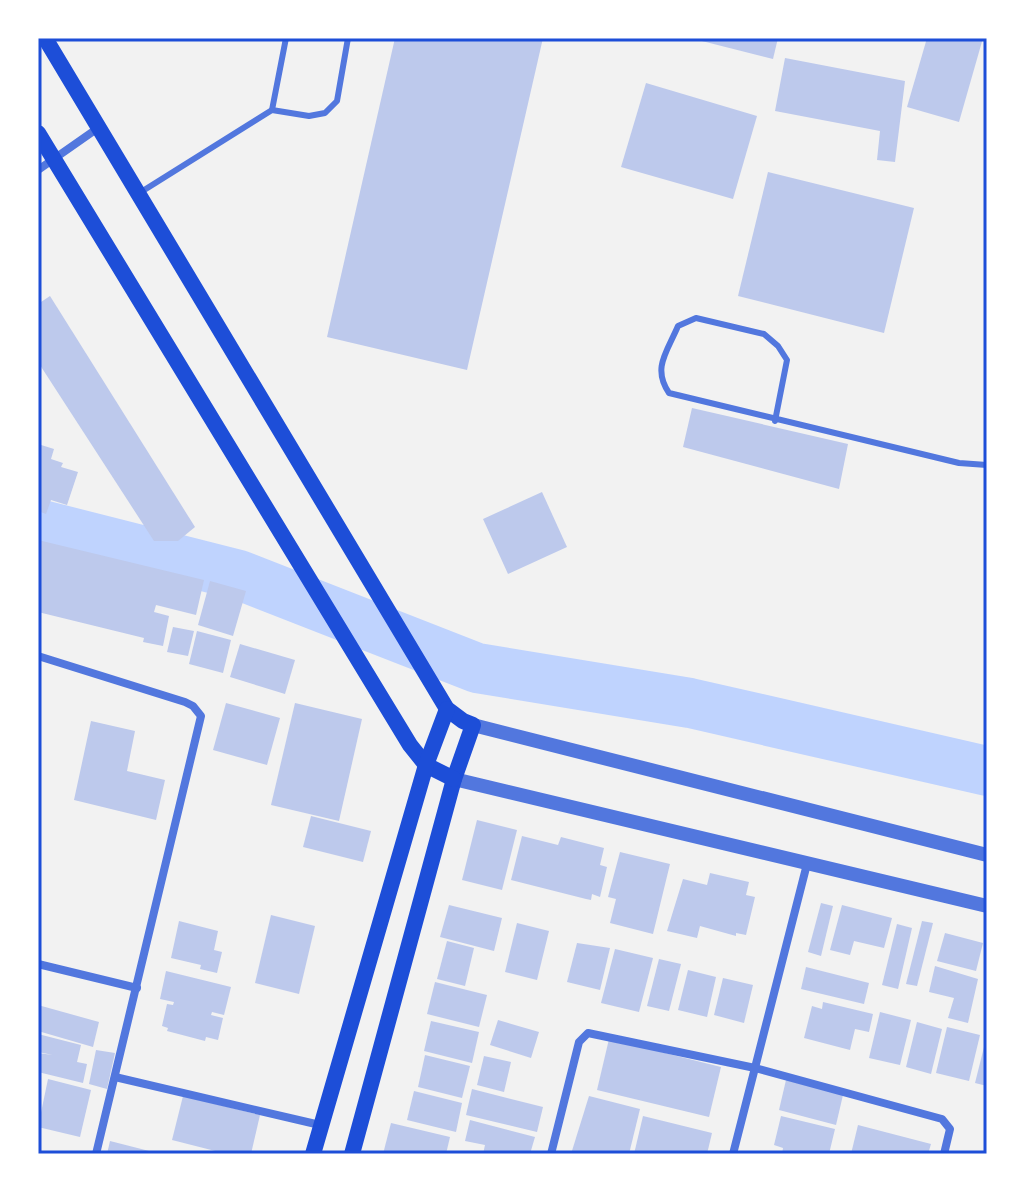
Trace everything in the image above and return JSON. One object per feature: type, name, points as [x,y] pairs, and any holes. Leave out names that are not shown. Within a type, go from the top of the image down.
[{"type":"main road","points":[[51,41],[98,128],[422,669],[447,709],[473,725],[454,779],[352,1154]]},
{"type":"main road","points":[[38,133],[410,745],[426,765],[454,779]]},
{"type":"main road","points":[[313,1154],[426,765],[447,709]]},
{"type":"street","points":[[38,170],[98,128]]},
{"type":"street","points":[[38,656],[185,702],[199,711],[201,724],[96,1154]]},
{"type":"street","points":[[473,725],[987,855]]},
{"type":"street","points":[[454,779],[987,906]]},
{"type":"street","points":[[733,1154],[807,864]]},
{"type":"street","points":[[38,964],[137,988]]},
{"type":"street","points":[[551,1154],[579,1042],[588,1033],[755,1068],[942,1119],[950,1129],[944,1154]]},
{"type":"street","points":[[115,1077],[320,1125]]},
{"type":"lane","points":[[272,110],[286,38]]},
{"type":"lane","points":[[137,194],[272,110],[309,116],[325,113],[337,101],[348,38]]},
{"type":"lane","points":[[775,421],[787,360],[778,346],[764,334],[696,318],[678,326],[659,370],[661,381],[669,393],[775,421],[959,463],[987,465]]},
{"type":"building","points":[[395,38],[543,38],[467,370],[327,337]]},
{"type":"building","points":[[690,38],[778,38],[773,59]]},
{"type":"building","points":[[927,38],[983,38],[959,122],[907,107]]},
{"type":"building","points":[[785,58],[905,81],[895,162],[877,160],[880,131],[775,111]]},
{"type":"building","points":[[646,83],[757,116],[733,199],[621,167]]},
{"type":"building","points":[[768,172],[914,208],[884,333],[738,296]]},
{"type":"building","points":[[50,296],[195,527],[178,541],[154,541],[38,362],[38,304]]},
{"type":"building","points":[[692,408],[848,444],[839,489],[683,447]]},
{"type":"building","points":[[38,444],[54,449],[51,459],[63,463],[61,467],[78,472],[67,505],[51,500],[46,514],[38,511]]},
{"type":"building","points":[[542,492],[567,547],[508,574],[483,519]]},
{"type":"building","points":[[38,540],[204,580],[196,615],[156,605],[154,612],[169,616],[163,646],[143,642],[144,638],[38,612]]},
{"type":"building","points":[[210,581],[246,591],[233,636],[198,625]]},
{"type":"building","points":[[173,627],[194,631],[188,656],[167,652]]},
{"type":"building","points":[[197,631],[231,640],[223,673],[189,664]]},
{"type":"building","points":[[240,644],[295,660],[285,694],[230,677]]},
{"type":"building","points":[[226,703],[280,718],[267,765],[213,750]]},
{"type":"building","points":[[295,703],[362,719],[339,821],[271,805]]},
{"type":"building","points":[[91,721],[135,731],[127,771],[165,780],[156,820],[74,800]]},
{"type":"building","points":[[311,816],[371,831],[363,862],[303,847]]},
{"type":"building","points":[[477,820],[517,830],[502,890],[462,880]]},
{"type":"building","points":[[522,836],[558,845],[561,837],[604,848],[600,865],[607,867],[600,897],[592,894],[591,900],[511,880]]},
{"type":"building","points":[[620,852],[670,864],[653,934],[610,923],[616,899],[608,897]]},
{"type":"building","points":[[710,873],[749,882],[746,895],[755,897],[746,935],[736,933],[736,936],[700,926],[697,938],[667,931],[683,879],[707,885]]},
{"type":"building","points":[[821,903],[833,906],[821,956],[808,952]]},
{"type":"building","points":[[449,905],[502,918],[494,951],[440,937]]},
{"type":"building","points":[[842,905],[892,918],[884,948],[854,941],[850,955],[830,950]]},
{"type":"building","points":[[271,915],[315,926],[299,994],[255,983]]},
{"type":"building","points":[[179,921],[218,931],[214,950],[222,952],[217,973],[200,969],[201,965],[171,958]]},
{"type":"building","points":[[922,921],[933,923],[917,986],[906,984]]},
{"type":"building","points":[[517,923],[549,931],[537,980],[505,972]]},
{"type":"building","points":[[897,924],[912,928],[898,989],[882,985]]},
{"type":"building","points":[[945,933],[983,943],[976,971],[937,961]]},
{"type":"building","points":[[447,941],[474,948],[465,986],[437,979]]},
{"type":"building","points":[[577,943],[610,948],[600,990],[567,982]]},
{"type":"building","points":[[615,949],[653,958],[639,1012],[601,1003]]},
{"type":"building","points":[[659,959],[681,964],[669,1011],[647,1006]]},
{"type":"building","points":[[935,966],[978,979],[968,1023],[948,1018],[954,998],[929,992]]},
{"type":"building","points":[[806,967],[869,983],[864,1004],[801,989]]},
{"type":"building","points":[[688,970],[716,977],[707,1017],[678,1010]]},
{"type":"building","points":[[166,971],[231,987],[224,1015],[212,1012],[211,1015],[223,1018],[218,1040],[206,1037],[205,1041],[167,1031],[168,1028],[162,1026],[167,1004],[173,1005],[174,1002],[160,999]]},
{"type":"building","points":[[723,978],[753,985],[744,1023],[714,1015]]},
{"type":"building","points":[[435,982],[487,995],[479,1027],[427,1014]]},
{"type":"building","points":[[823,1002],[873,1014],[869,1032],[855,1029],[850,1050],[804,1038],[812,1006],[822,1009]]},
{"type":"building","points":[[38,1005],[99,1022],[93,1047],[38,1031]]},
{"type":"building","points":[[880,1012],[911,1020],[900,1065],[869,1058]]},
{"type":"building","points":[[498,1020],[539,1032],[531,1058],[490,1045]]},
{"type":"building","points":[[431,1021],[479,1032],[472,1063],[424,1051]]},
{"type":"building","points":[[917,1022],[942,1029],[931,1074],[906,1067]]},
{"type":"building","points":[[947,1027],[980,1035],[969,1081],[936,1073]]},
{"type":"building","points":[[38,1034],[81,1045],[77,1062],[87,1064],[83,1083],[38,1072],[38,1053],[53,1055],[38,1052]]},
{"type":"building","points":[[609,1039],[721,1067],[709,1117],[597,1090]]},
{"type":"building","points":[[987,1040],[987,1086],[975,1083]]},
{"type":"building","points":[[96,1050],[115,1053],[107,1089],[89,1084]]},
{"type":"building","points":[[425,1055],[470,1066],[462,1098],[418,1087]]},
{"type":"building","points":[[484,1056],[511,1062],[504,1092],[477,1085]]},
{"type":"building","points":[[48,1079],[91,1090],[80,1137],[38,1127]]},
{"type":"building","points":[[786,1080],[843,1095],[836,1125],[779,1110]]},
{"type":"building","points":[[472,1089],[543,1107],[537,1132],[466,1115]]},
{"type":"building","points":[[414,1091],[462,1103],[456,1132],[407,1120]]},
{"type":"building","points":[[183,1096],[260,1115],[251,1154],[227,1154],[172,1140]]},
{"type":"building","points":[[589,1096],[640,1109],[629,1154],[571,1154]]},
{"type":"building","points":[[643,1116],[712,1133],[707,1154],[634,1154]]},
{"type":"building","points":[[781,1116],[835,1129],[829,1154],[782,1154],[783,1148],[774,1145]]},
{"type":"building","points":[[470,1120],[535,1137],[530,1154],[483,1154],[485,1145],[465,1141]]},
{"type":"building","points":[[391,1123],[450,1137],[446,1154],[383,1154]]},
{"type":"building","points":[[858,1125],[931,1144],[928,1154],[851,1154]]},
{"type":"building","points":[[110,1141],[157,1153],[157,1154],[107,1154]]},
{"type":"waterway","points":[[38,524],[239,575],[477,668],[690,703],[987,771]]}]
